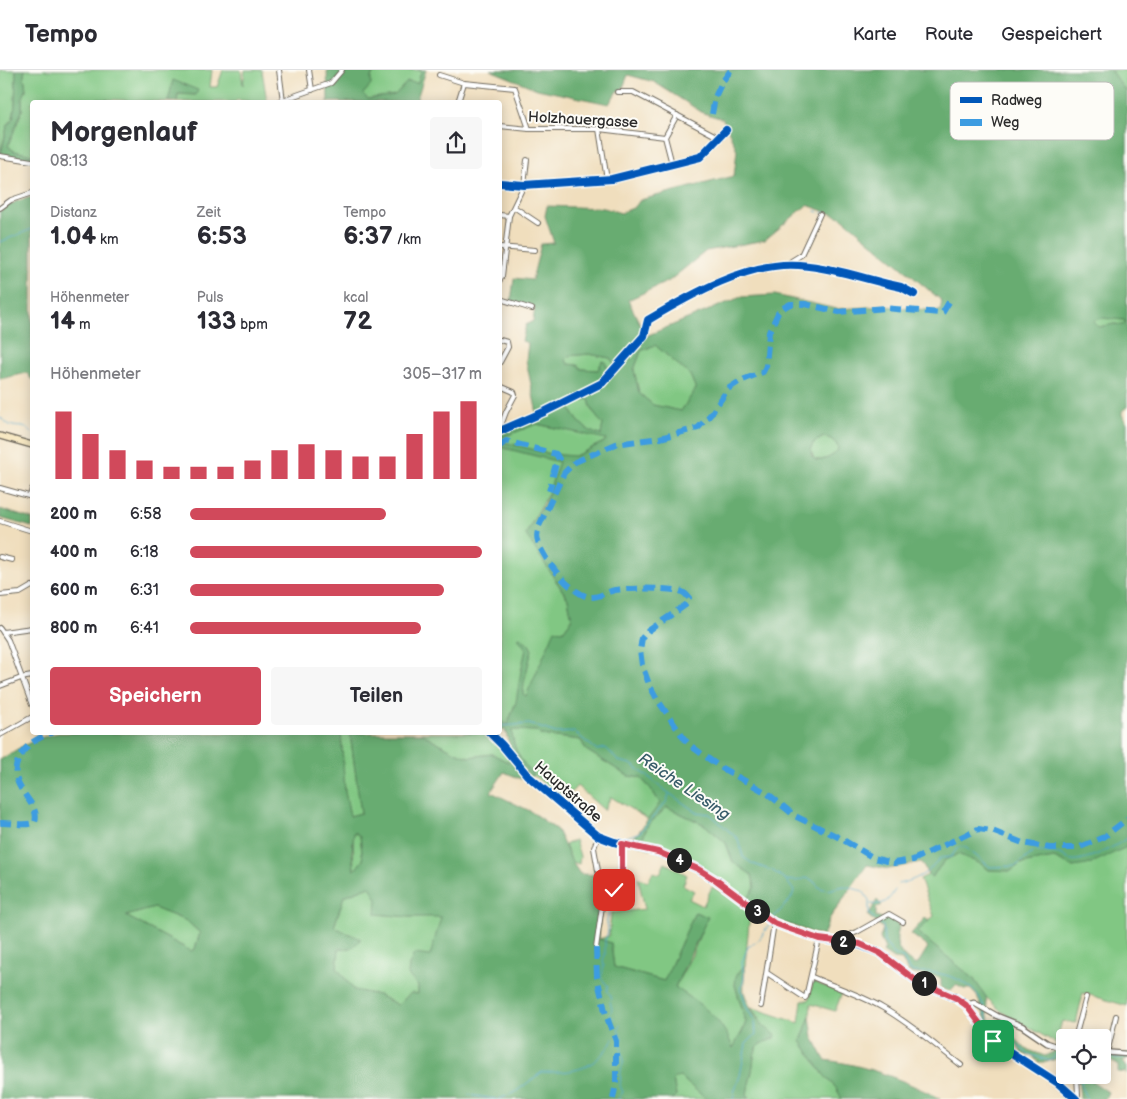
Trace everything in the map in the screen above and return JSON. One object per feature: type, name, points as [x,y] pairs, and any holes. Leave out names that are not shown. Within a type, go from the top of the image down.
[{"type":"main road","points":[[0,436],[30,444]]},
{"type":"main road","name":"Hauptstraße","points":[[492,735],[527,775],[598,836],[622,844],[658,852],[698,869],[774,923],[819,939],[860,944],[874,950],[914,979],[956,998],[966,1005],[993,1041],[1058,1083],[1076,1099]]},
{"type":"street","points":[[279,70],[283,100]]},
{"type":"street","points":[[309,70],[312,90]]},
{"type":"street","points":[[286,100],[331,83],[342,70]]},
{"type":"street","points":[[439,75],[464,83],[515,88],[529,129]]},
{"type":"street","points":[[459,100],[464,83]]},
{"type":"street","points":[[618,92],[633,92],[718,137]]},
{"type":"street","points":[[672,164],[665,137],[677,115]]},
{"type":"street","name":"Holzhauergasse","points":[[502,126],[529,129],[599,129],[665,137]]},
{"type":"street","points":[[599,129],[607,180]]},
{"type":"street","points":[[502,182],[524,185],[607,180],[700,156],[726,130]]},
{"type":"street","points":[[0,156],[30,161]]},
{"type":"street","points":[[502,276],[509,216],[524,185],[527,160]]},
{"type":"street","points":[[0,208],[11,200],[30,194]]},
{"type":"street","points":[[514,207],[538,223]]},
{"type":"street","points":[[799,265],[800,257],[820,214]]},
{"type":"street","points":[[502,215],[509,216]]},
{"type":"street","points":[[502,247],[535,250]]},
{"type":"street","points":[[786,264],[800,257]]},
{"type":"street","points":[[502,429],[544,412],[602,383],[643,337],[648,320],[714,283],[760,268],[786,264],[799,265],[902,287],[914,294]]},
{"type":"street","points":[[502,300],[532,309]]},
{"type":"street","points":[[502,341],[506,342],[508,347],[502,358]]},
{"type":"street","points":[[502,387],[512,391],[515,395],[502,423]]},
{"type":"street","points":[[0,488],[30,497]]},
{"type":"street","points":[[0,521],[30,530]]},
{"type":"street","points":[[0,557],[12,560]]},
{"type":"street","points":[[0,595],[17,594],[30,587]]},
{"type":"street","points":[[1,630],[30,628]]},
{"type":"street","points":[[1,630],[8,640],[30,700]]},
{"type":"street","points":[[0,686],[30,676]]},
{"type":"street","points":[[0,735],[30,718]]},
{"type":"street","points":[[596,948],[602,899],[594,848],[598,836]]},
{"type":"street","points":[[622,844],[622,876],[614,890],[614,895],[630,894]]},
{"type":"street","points":[[842,942],[845,937],[889,914],[903,922]]},
{"type":"street","points":[[761,1006],[774,923]]},
{"type":"street","points":[[767,973],[805,998],[808,995],[819,939]]},
{"type":"street","points":[[812,977],[882,1007],[905,1022],[961,1065]]},
{"type":"street","points":[[1077,1029],[1086,997]]},
{"type":"street","points":[[966,1005],[974,1003],[1022,1026],[1047,1043],[1056,1046]]},
{"type":"street","points":[[1111,1033],[1116,1016]]},
{"type":"street","points":[[1111,1053],[1127,1054]]},
{"type":"street","points":[[1076,1099],[1078,1095],[1077,1084]]},
{"type":"green space","points":[[0,70],[16,70],[13,118],[7,127],[0,154]]},
{"type":"green space","points":[[16,70],[25,70],[26,90],[22,100],[22,111],[8,146],[14,151],[30,155],[30,160],[1,154],[7,127],[13,118]]},
{"type":"green space","points":[[25,70],[212,70],[210,87],[217,87],[223,70],[241,70],[243,85],[245,70],[262,70],[267,100],[177,100],[178,94],[196,95],[173,81],[168,100],[30,100],[30,155],[14,151],[8,146],[22,111],[22,100],[26,90]]},
{"type":"green space","points":[[327,70],[376,70],[371,77],[371,85],[363,94],[368,99],[395,95],[407,82],[418,83],[421,71],[418,70],[426,70],[417,100],[328,100]]},
{"type":"green space","points":[[376,70],[421,71],[418,83],[407,82],[395,95],[367,99],[363,94],[370,85],[371,77]]},
{"type":"green space","points":[[490,70],[1110,70],[1127,93],[1127,407],[1122,411],[1122,415],[1127,423],[1127,847],[1087,865],[1073,867],[1054,858],[1020,864],[1011,871],[989,870],[981,864],[958,854],[945,860],[932,877],[928,875],[921,862],[889,869],[867,865],[829,919],[823,936],[776,920],[747,900],[755,887],[752,875],[733,862],[726,843],[705,825],[667,807],[648,825],[640,845],[631,842],[660,803],[641,778],[628,776],[586,750],[581,740],[541,735],[537,731],[512,730],[512,737],[518,755],[534,776],[530,777],[514,759],[505,730],[502,730],[502,722],[507,726],[516,702],[526,649],[518,638],[520,637],[529,644],[532,650],[524,682],[523,694],[526,696],[555,630],[563,631],[572,619],[568,599],[526,535],[544,504],[559,462],[502,448],[502,442],[551,454],[575,456],[604,442],[606,439],[537,424],[502,437],[502,429],[537,414],[526,360],[528,343],[522,341],[526,325],[533,321],[535,307],[511,301],[514,278],[532,280],[541,244],[554,243],[545,216],[547,206],[604,208],[621,213],[635,207],[640,200],[734,176],[737,150],[723,119],[703,113],[654,82],[628,75],[622,90],[617,91],[609,104],[537,89]],"holes":[[[807,205],[841,217],[942,301],[940,311],[884,306],[837,309],[775,295],[741,297],[646,336],[628,300],[669,281],[706,251],[765,240]],[[1102,318],[1124,320],[1125,322],[1123,325],[1114,324],[1099,327],[1094,322]],[[655,345],[690,375],[696,389],[681,411],[653,405],[639,393],[634,370],[641,351]],[[589,354],[610,358],[615,365],[611,371],[606,362],[602,361],[598,370],[581,369],[578,365],[568,364],[566,360],[568,356]],[[589,399],[594,413],[603,424],[601,435],[591,431],[574,416],[569,406],[578,401]],[[824,437],[829,438],[836,444],[838,449],[829,458],[816,460],[811,454],[813,443]]]},
{"type":"green space","points":[[1110,70],[1127,70],[1127,93]]},
{"type":"green space","points":[[173,80],[198,90],[196,95],[178,94],[177,100],[168,100]]},
{"type":"green space","points":[[30,198],[30,377],[27,373],[0,379],[0,211],[17,201]]},
{"type":"green space","points":[[1102,318],[1124,320],[1125,322],[1124,325],[1114,324],[1099,327],[1094,322]]},
{"type":"green space","points":[[655,345],[690,375],[696,389],[681,411],[653,405],[639,393],[634,370],[641,351]]},
{"type":"green space","points":[[589,354],[610,358],[616,365],[611,371],[606,365],[598,370],[581,369],[578,365],[568,364],[566,360],[568,356]]},
{"type":"green space","points":[[589,399],[594,413],[603,424],[601,435],[586,428],[574,415],[569,406],[578,401]]},
{"type":"green space","points":[[536,424],[606,438],[604,442],[575,456],[557,468],[548,494],[526,534],[568,599],[572,619],[563,631],[525,703],[515,704],[507,726],[502,722],[502,437]]},
{"type":"green space","points":[[824,437],[833,441],[838,449],[828,458],[814,459],[811,450],[813,443]]},
{"type":"green space","points":[[0,509],[30,518],[30,526],[0,518]]},
{"type":"green space","points":[[512,730],[537,731],[541,735],[581,740],[586,750],[628,776],[641,778],[660,803],[649,820],[611,797],[604,810],[577,786],[565,799],[537,778],[523,763],[517,753]]},
{"type":"green space","points":[[50,735],[341,735],[345,792],[350,816],[361,813],[350,735],[425,735],[455,752],[469,757],[492,754],[508,762],[511,761],[527,778],[521,779],[504,772],[491,792],[530,811],[557,830],[572,862],[580,874],[601,875],[599,939],[611,943],[614,967],[664,981],[695,912],[708,917],[675,987],[714,1017],[725,1032],[733,1048],[746,1022],[735,985],[736,976],[745,965],[744,990],[749,1005],[765,1027],[776,1035],[775,1038],[762,1044],[756,1050],[747,1092],[748,1099],[707,1099],[680,1077],[673,1079],[676,1096],[673,1099],[166,1099],[159,1097],[137,1099],[0,1099],[0,760],[43,737]],"holes":[[[354,832],[360,836],[363,860],[354,871],[352,852]],[[370,886],[377,899],[376,914],[441,917],[430,956],[414,954],[409,965],[408,975],[418,986],[418,994],[411,993],[398,1005],[378,995],[354,990],[337,968],[339,949],[352,948],[361,939],[334,927],[344,896]],[[154,908],[187,921],[200,933],[195,949],[191,951],[126,916]]]},
{"type":"green space","points":[[341,735],[350,735],[361,813],[350,816],[345,792]]},
{"type":"green space","points":[[425,735],[485,735],[493,741],[511,761],[508,762],[492,754],[469,757],[455,752]]},
{"type":"green space","points":[[667,807],[705,825],[726,843],[733,862],[752,875],[755,887],[747,900],[843,900],[829,919],[823,936],[776,920],[754,906],[749,923],[745,965],[739,972],[735,985],[746,1022],[733,1048],[716,1020],[675,987],[692,955],[707,917],[695,912],[664,981],[614,967],[611,943],[599,939],[609,936],[611,913],[645,909],[638,878],[648,881],[653,872],[660,874],[665,863],[687,875],[683,885],[694,891],[689,899],[703,906],[712,887],[729,897],[733,890],[695,864],[640,845],[648,825]]},
{"type":"green space","points":[[353,832],[360,836],[363,860],[354,871]]},
{"type":"green space","points":[[575,840],[580,856],[579,864],[572,862],[565,845]]},
{"type":"green space","points":[[1127,847],[1127,1006],[1083,993],[1076,1023],[1062,1021],[1060,1029],[1056,1029],[1056,1043],[1002,1012],[986,997],[973,978],[916,932],[934,916],[920,879],[928,875],[932,877],[945,860],[958,854],[981,864],[989,870],[1011,871],[1020,864],[1054,858],[1073,867]]},
{"type":"green space","points":[[370,886],[378,899],[377,914],[409,917],[442,916],[430,957],[418,986],[418,994],[411,993],[398,1005],[378,995],[354,990],[337,968],[339,949],[352,948],[346,934],[334,927],[344,896]]},
{"type":"green space","points":[[877,900],[882,905],[876,908],[876,916],[887,920],[888,918],[893,919],[899,926],[898,946],[907,960],[917,965],[928,947],[911,934],[925,918],[929,921],[917,932],[973,978],[986,997],[988,1016],[995,1030],[1015,1038],[1026,1049],[1045,1056],[1055,1051],[1056,1043],[1056,1059],[1038,1062],[1032,1055],[1022,1054],[1017,1045],[1012,1041],[995,1040],[985,1029],[988,1025],[977,996],[970,989],[964,989],[956,985],[950,991],[941,988],[941,979],[908,972],[902,960],[893,959],[883,952],[885,949],[880,938],[883,928],[868,916]]},
{"type":"green space","points":[[154,908],[187,921],[200,933],[195,949],[191,951],[126,916]]},
{"type":"green space","points":[[813,982],[842,993],[835,1011],[811,1004],[810,1016],[801,1041],[842,1099],[748,1099],[747,1092],[756,1050],[762,1044],[775,1038],[766,1030],[751,1007],[799,1023],[802,1000],[809,1000]]},
{"type":"green space","points":[[810,1016],[813,1037],[825,1060],[885,1074],[940,1099],[842,1099],[801,1041]]},
{"type":"green space","points":[[1127,1054],[1127,1060],[1122,1062],[1127,1067],[1127,1073],[1118,1072],[1118,1065],[1111,1062],[1111,1056]]},
{"type":"green space","points":[[680,1077],[707,1099],[673,1099],[676,1096],[673,1078]]},
{"type":"green space","points":[[1079,1084],[1096,1084],[1108,1092],[1105,1099],[1080,1099]]},
{"type":"waterway","points":[[815,211],[819,212]]},
{"type":"waterway","points":[[0,242],[30,230]]},
{"type":"waterway","name":"Reiche Liesing","points":[[0,417],[10,425],[23,427],[30,431]]},
{"type":"waterway","name":"Reiche Liesing","points":[[502,726],[529,724],[556,733],[574,732],[597,750],[606,748],[618,761],[631,764],[696,812],[710,814],[738,839],[743,857],[753,864],[773,871],[786,880],[796,881],[806,878],[812,880],[820,888],[828,890],[844,886],[863,891],[869,900],[869,914],[876,920]]},
{"type":"waterway","points":[[621,839],[640,832],[667,801],[669,794]]},
{"type":"waterway","points":[[1016,866],[1035,851],[1057,853],[1069,860],[1085,859],[1101,853],[1127,838]]},
{"type":"waterway","points":[[615,1020],[610,1015],[612,1009],[611,996],[607,991],[608,986],[601,978],[604,966],[605,940],[608,932],[607,921],[611,903],[611,891],[620,872],[620,847]]},
{"type":"waterway","points":[[898,884],[910,881],[921,875],[940,858],[951,857],[958,847],[965,847],[990,867],[1015,866]]},
{"type":"waterway","points":[[774,917],[791,899],[794,891],[786,880]]},
{"type":"waterway","points":[[871,904],[880,904],[886,901],[895,890]]},
{"type":"waterway","name":"Reiche Liesing","points":[[879,922],[883,926],[884,942],[894,954],[904,959],[909,970],[937,973],[954,978],[976,992],[984,1007]]},
{"type":"waterway","points":[[733,1099],[740,1076],[746,1044],[756,1034],[755,1022],[746,1006],[741,988],[744,978],[742,962],[748,947],[759,940],[770,923]]},
{"type":"waterway","name":"Reiche Liesing","points":[[985,1011],[992,1033],[1014,1042],[1028,1054],[1050,1061],[1056,1054]]},
{"type":"waterway","points":[[618,1099],[623,1092],[620,1086],[621,1069],[624,1061],[621,1047],[622,1038],[618,1030],[620,1025]]},
{"type":"waterway","points":[[499,1099],[514,1093],[542,1072],[564,1072],[592,1063],[613,1039]]},
{"type":"waterway","name":"Reiche Liesing","points":[[1111,1058],[1127,1057]]},
{"type":"waterway","points":[[1081,1084],[1087,1099]]},
{"type":"waterway","points":[[468,1095],[496,1099]]},
{"type":"marked path","points":[[712,114],[715,97],[722,82],[731,70]]},
{"type":"marked path","points":[[949,302],[943,312],[940,313],[885,308],[839,312],[805,304],[790,304],[783,308],[778,313],[769,332],[766,366],[763,372],[740,381],[728,389],[711,414],[698,428],[660,438],[616,444],[575,462],[564,473],[539,526],[538,541],[545,556],[558,574],[574,589],[589,597],[599,596],[615,590],[629,589],[674,590],[687,595],[689,598],[687,604],[648,631],[642,638],[640,650],[642,665],[649,684],[685,740],[720,767],[767,793],[795,816],[838,837],[874,858],[894,863],[913,860],[978,829],[992,831],[1023,843],[1050,848],[1078,848],[1104,837],[1127,819]]},
{"type":"marked path","points":[[502,444],[506,441],[556,454],[559,459],[555,466],[549,491]]},
{"type":"marked path","points":[[0,823],[27,824],[35,822],[36,814],[33,807],[18,784],[16,775],[17,765],[22,753],[32,743],[47,735]]},
{"type":"marked path","points":[[596,948],[597,977],[606,1015],[616,1041],[616,1083],[613,1099]]},
{"type":"cycle path","points":[[502,183],[524,185],[612,179],[700,157],[726,130]]},
{"type":"cycle path","points":[[502,430],[544,412],[602,383],[644,336],[648,320],[682,300],[740,274],[780,265],[811,266],[901,287],[914,294]]},
{"type":"cycle path","points":[[492,735],[527,775],[598,836],[614,842],[658,852],[698,869],[774,923],[819,939],[860,945],[880,953],[914,979],[956,998],[966,1005],[993,1041],[1058,1083],[1076,1099]]},
{"type":"route","points":[[614,890],[622,876],[622,844],[670,856],[708,874],[774,923],[819,939],[860,944],[880,953],[914,979],[956,998],[966,1005],[986,1035],[993,1041]]}]
